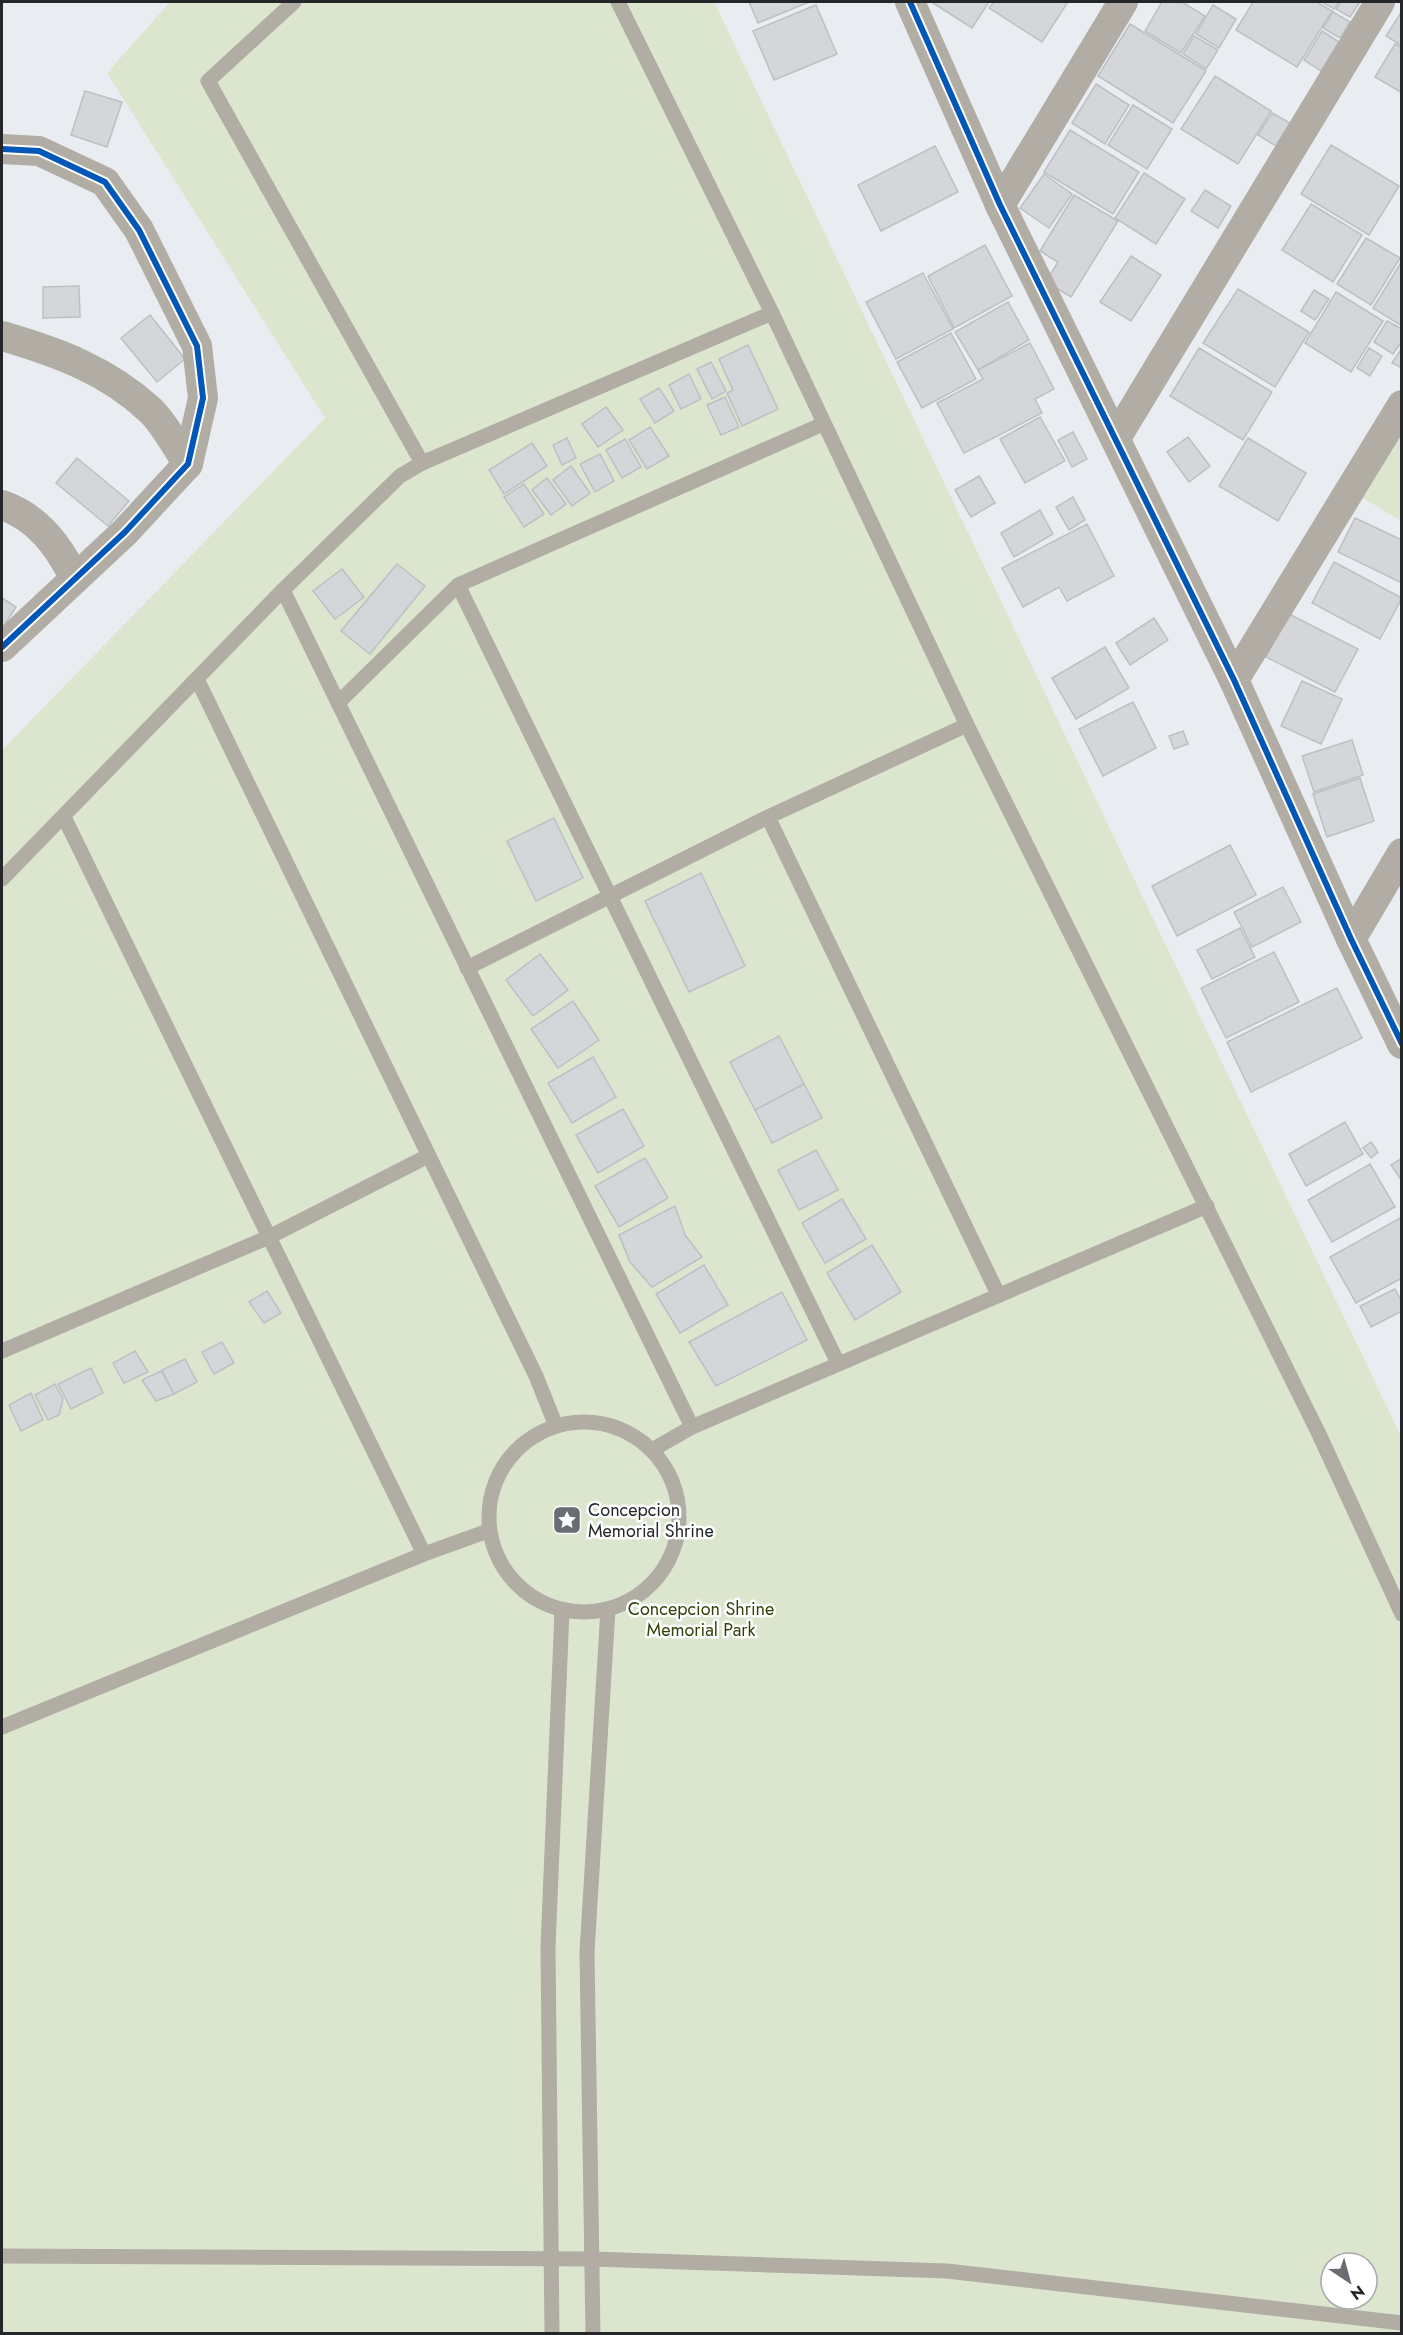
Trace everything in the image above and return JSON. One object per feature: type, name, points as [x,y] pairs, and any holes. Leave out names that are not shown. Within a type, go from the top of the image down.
[{"type":"street","points":[[910,2],[1000,205],[1234,680],[1401,1044]]},
{"type":"street","points":[[1000,205],[1123,2]]},
{"type":"street","points":[[1116,438],[1380,2]]},
{"type":"street","points":[[2,149],[39,152],[105,182],[139,230],[197,346],[203,398],[188,464],[125,532],[74,577],[2,647]]},
{"type":"street","points":[[2,336],[58,352],[107,376],[152,411],[188,464]]},
{"type":"street","points":[[1234,680],[1401,405]]},
{"type":"street","points":[[2,505],[35,524],[52,540],[60,549],[74,577]]},
{"type":"street","points":[[1351,939],[1401,853]]},
{"type":"lane","points":[[294,2],[208,81],[422,464]]},
{"type":"lane","points":[[618,2],[772,313],[968,725],[1318,1432],[1401,1614]]},
{"type":"lane","points":[[2,879],[283,590],[400,476],[422,464],[772,313]]},
{"type":"lane","points":[[338,703],[458,585],[823,424]]},
{"type":"lane","points":[[458,585],[838,1363]]},
{"type":"lane","points":[[283,590],[692,1426]]},
{"type":"lane","points":[[197,679],[536,1376],[556,1426]]},
{"type":"lane","points":[[468,968],[768,817],[968,725]]},
{"type":"lane","points":[[64,817],[424,1554]]},
{"type":"lane","points":[[768,817],[998,1294]]},
{"type":"lane","points":[[2,1351],[269,1237],[428,1156]]},
{"type":"lane","points":[[652,1450],[692,1426],[1207,1206]]},
{"type":"lane","points":[[582,1422],[608,1424],[632,1434],[652,1450],[671,1477],[679,1509],[676,1542],[662,1572],[638,1595],[608,1609],[586,1613],[562,1611],[528,1595],[501,1567],[488,1531],[491,1495],[496,1478],[511,1455],[531,1437],[556,1426],[582,1422]]},
{"type":"lane","points":[[2,1727],[424,1554],[488,1531]]},
{"type":"lane","points":[[593,2334],[587,1952],[608,1609]]},
{"type":"lane","points":[[552,2334],[548,1947],[562,1611]]},
{"type":"lane","points":[[2,2256],[592,2259],[947,2271],[1401,2323]]},
{"type":"green space","name":"Concepcion Shrine Memorial Park","points":[[170,2],[714,2],[1401,1436],[1401,2333],[2,2333],[2,750],[325,418],[107,73]]},
{"type":"green space","points":[[1401,432],[1401,521],[1363,498]]},
{"type":"building","points":[[749,2],[809,2],[758,23]]},
{"type":"building","points":[[989,2],[972,28],[933,3]]},
{"type":"building","points":[[994,2],[1068,2],[1042,42],[989,8]]},
{"type":"building","points":[[1162,2],[1182,2],[1205,16],[1181,53],[1145,31]]},
{"type":"building","points":[[1253,2],[1317,2],[1332,11],[1297,67],[1236,30]]},
{"type":"building","points":[[1322,2],[1339,2],[1334,9]]},
{"type":"building","points":[[1341,2],[1360,2],[1350,17],[1336,9]]},
{"type":"building","points":[[816,5],[837,54],[774,80],[753,31]]},
{"type":"building","points":[[1213,5],[1236,19],[1219,48],[1196,34]]},
{"type":"building","points":[[1402,11],[1402,46],[1386,36]]},
{"type":"building","points":[[1333,12],[1350,22],[1340,38],[1323,28]]},
{"type":"building","points":[[1130,24],[1206,71],[1173,123],[1098,76]]},
{"type":"building","points":[[1322,31],[1339,42],[1321,71],[1304,60]]},
{"type":"building","points":[[1194,36],[1218,50],[1206,69],[1183,54]]},
{"type":"building","points":[[1395,44],[1402,48],[1402,93],[1375,77]]},
{"type":"building","points":[[1215,76],[1271,111],[1238,164],[1181,129]]},
{"type":"building","points":[[1096,84],[1129,105],[1105,144],[1072,123]]},
{"type":"building","points":[[85,91],[122,102],[107,147],[71,135]]},
{"type":"building","points":[[1133,105],[1172,129],[1147,169],[1108,145]]},
{"type":"building","points":[[1272,113],[1290,123],[1276,146],[1258,135]]},
{"type":"building","points":[[1070,130],[1139,172],[1113,214],[1044,172]]},
{"type":"building","points":[[1331,145],[1399,186],[1369,235],[1301,194]]},
{"type":"building","points":[[935,146],[958,192],[881,231],[858,185]]},
{"type":"building","points":[[1144,173],[1185,199],[1156,244],[1115,218]]},
{"type":"building","points":[[1044,174],[1072,194],[1049,228],[1020,208]]},
{"type":"building","points":[[1205,190],[1231,206],[1218,228],[1191,211]]},
{"type":"building","points":[[1074,195],[1118,221],[1071,297],[1046,282],[1058,262],[1040,251]]},
{"type":"building","points":[[1311,204],[1362,235],[1333,282],[1282,250]]},
{"type":"building","points":[[1366,238],[1400,258],[1371,305],[1337,284]]},
{"type":"building","points":[[985,245],[1012,296],[954,328],[928,276]]},
{"type":"building","points":[[1131,256],[1161,275],[1131,321],[1100,302]]},
{"type":"building","points":[[1402,261],[1402,326],[1373,308]]},
{"type":"building","points":[[923,273],[953,329],[896,359],[866,302]]},
{"type":"building","points":[[79,286],[80,317],[43,318],[43,287]]},
{"type":"building","points":[[1238,289],[1309,332],[1275,387],[1203,343]]},
{"type":"building","points":[[1314,290],[1329,299],[1315,320],[1301,311]]},
{"type":"building","points":[[1336,292],[1383,321],[1351,372],[1305,343]]},
{"type":"building","points":[[1008,302],[1029,340],[978,370],[955,332]]},
{"type":"building","points":[[150,315],[185,359],[157,382],[121,338]]},
{"type":"building","points":[[1387,321],[1402,329],[1402,341],[1393,354],[1374,342]]},
{"type":"building","points":[[951,333],[976,379],[922,408],[897,362]]},
{"type":"building","points":[[1030,343],[1054,389],[1035,399],[1042,413],[964,453],[937,403],[983,379],[978,370]]},
{"type":"building","points":[[748,345],[778,409],[742,426],[727,393],[733,390],[719,359]]},
{"type":"building","points":[[1199,348],[1272,392],[1243,440],[1170,396]]},
{"type":"building","points":[[1369,348],[1382,356],[1370,376],[1357,368]]},
{"type":"building","points":[[1402,348],[1402,368],[1392,363]]},
{"type":"building","points":[[711,362],[726,391],[712,399],[697,369]]},
{"type":"building","points":[[689,374],[701,399],[681,409],[669,385]]},
{"type":"building","points":[[659,388],[674,411],[655,423],[640,399]]},
{"type":"building","points":[[725,397],[739,427],[721,435],[707,405]]},
{"type":"building","points":[[606,407],[623,430],[598,447],[582,424]]},
{"type":"building","points":[[1040,417],[1065,461],[1025,483],[1000,439]]},
{"type":"building","points":[[650,427],[669,456],[647,469],[629,440]]},
{"type":"building","points":[[1073,432],[1087,459],[1072,467],[1058,440]]},
{"type":"building","points":[[1188,437],[1210,466],[1189,482],[1167,452]]},
{"type":"building","points":[[567,438],[576,458],[562,465],[553,445]]},
{"type":"building","points":[[1248,438],[1306,473],[1278,521],[1219,486]]},
{"type":"building","points":[[625,439],[641,467],[622,478],[606,450]]},
{"type":"building","points":[[532,443],[547,466],[504,494],[489,470]]},
{"type":"building","points":[[600,454],[614,481],[595,492],[580,464]]},
{"type":"building","points":[[77,458],[129,501],[108,526],[56,483]]},
{"type":"building","points":[[571,466],[590,493],[572,506],[553,480]]},
{"type":"building","points":[[979,476],[995,503],[971,517],[955,490]]},
{"type":"building","points":[[547,478],[566,504],[551,515],[532,490]]},
{"type":"building","points":[[524,484],[544,514],[524,527],[504,497]]},
{"type":"building","points":[[1073,497],[1085,520],[1069,530],[1056,507]]},
{"type":"building","points":[[1040,510],[1053,534],[1014,557],[1001,533]]},
{"type":"building","points":[[1355,518],[1402,540],[1402,583],[1338,552]]},
{"type":"building","points":[[1087,524],[1114,576],[1067,601],[1059,587],[1023,607],[1002,568]]},
{"type":"building","points":[[1334,562],[1402,598],[1380,639],[1312,603]]},
{"type":"building","points":[[397,564],[425,586],[370,654],[341,631]]},
{"type":"building","points":[[342,569],[364,597],[335,619],[313,591]]},
{"type":"building","points":[[2,598],[16,607],[2,629]]},
{"type":"building","points":[[1289,614],[1358,649],[1335,692],[1266,657]]},
{"type":"building","points":[[1154,618],[1168,640],[1130,665],[1116,643]]},
{"type":"building","points":[[1105,647],[1129,688],[1076,719],[1052,678]]},
{"type":"building","points":[[1302,681],[1342,699],[1321,744],[1281,726]]},
{"type":"building","points":[[1133,702],[1156,748],[1103,776],[1079,729]]},
{"type":"building","points":[[1183,731],[1188,744],[1174,749],[1169,736]]},
{"type":"building","points":[[1352,740],[1363,775],[1314,792],[1302,756]]},
{"type":"building","points":[[1360,778],[1374,821],[1327,837],[1313,794]]},
{"type":"building","points":[[554,818],[583,878],[536,901],[507,841]]},
{"type":"building","points":[[1230,845],[1256,895],[1177,936],[1152,886]]},
{"type":"building","points":[[701,873],[745,966],[689,992],[645,901]]},
{"type":"building","points":[[1283,887],[1301,922],[1252,947],[1234,912]]},
{"type":"building","points":[[1240,928],[1255,957],[1212,979],[1197,950]]},
{"type":"building","points":[[1274,952],[1299,1002],[1226,1038],[1201,988]]},
{"type":"building","points":[[540,954],[568,990],[533,1016],[506,980]]},
{"type":"building","points":[[1337,988],[1362,1038],[1251,1092],[1227,1042]]},
{"type":"building","points":[[573,1001],[599,1040],[558,1068],[531,1029]]},
{"type":"building","points":[[779,1036],[804,1084],[755,1110],[730,1062]]},
{"type":"building","points":[[593,1057],[616,1097],[572,1123],[548,1083]]},
{"type":"building","points":[[804,1084],[822,1118],[772,1143],[755,1110]]},
{"type":"building","points":[[623,1109],[644,1146],[598,1173],[576,1135]]},
{"type":"building","points":[[1345,1122],[1363,1154],[1306,1186],[1289,1154]]},
{"type":"building","points":[[1371,1142],[1378,1152],[1371,1158],[1363,1148]]},
{"type":"building","points":[[816,1150],[838,1190],[799,1210],[778,1170]]},
{"type":"building","points":[[645,1158],[668,1198],[619,1227],[595,1186]]},
{"type":"building","points":[[1402,1158],[1402,1181],[1391,1165]]},
{"type":"building","points":[[1370,1164],[1395,1207],[1332,1242],[1308,1200]]},
{"type":"building","points":[[842,1199],[866,1239],[825,1263],[802,1223]]},
{"type":"building","points":[[675,1206],[685,1235],[702,1257],[652,1287],[630,1262],[619,1235]]},
{"type":"building","points":[[1402,1217],[1402,1278],[1356,1303],[1330,1257]]},
{"type":"building","points":[[872,1245],[901,1292],[855,1320],[827,1273]]},
{"type":"building","points":[[704,1265],[728,1305],[680,1333],[656,1294]]},
{"type":"building","points":[[1395,1289],[1402,1302],[1402,1311],[1371,1327],[1360,1306]]},
{"type":"building","points":[[267,1291],[281,1313],[264,1323],[249,1302]]},
{"type":"building","points":[[782,1292],[807,1340],[716,1386],[689,1342]]},
{"type":"building","points":[[222,1342],[234,1363],[214,1374],[202,1352]]},
{"type":"building","points":[[135,1351],[148,1372],[124,1383],[113,1363]]},
{"type":"building","points":[[185,1359],[197,1382],[174,1394],[162,1370]]},
{"type":"building","points":[[91,1368],[103,1393],[71,1409],[58,1384]]},
{"type":"building","points":[[161,1371],[174,1394],[156,1401],[142,1380]]},
{"type":"building","points":[[55,1384],[63,1399],[59,1415],[48,1420],[35,1395]]},
{"type":"building","points":[[31,1393],[43,1420],[21,1431],[9,1405]]},
{"type":"cycle path","points":[[910,2],[1000,205],[1234,680],[1351,939],[1402,1044]]},
{"type":"cycle path","points":[[2,149],[39,151],[105,182],[139,230],[197,346],[203,398],[188,464],[125,532],[2,647]]},
{"type":"place","name":"Concepcion Memorial Shrine","points":[[567,1520]]}]
